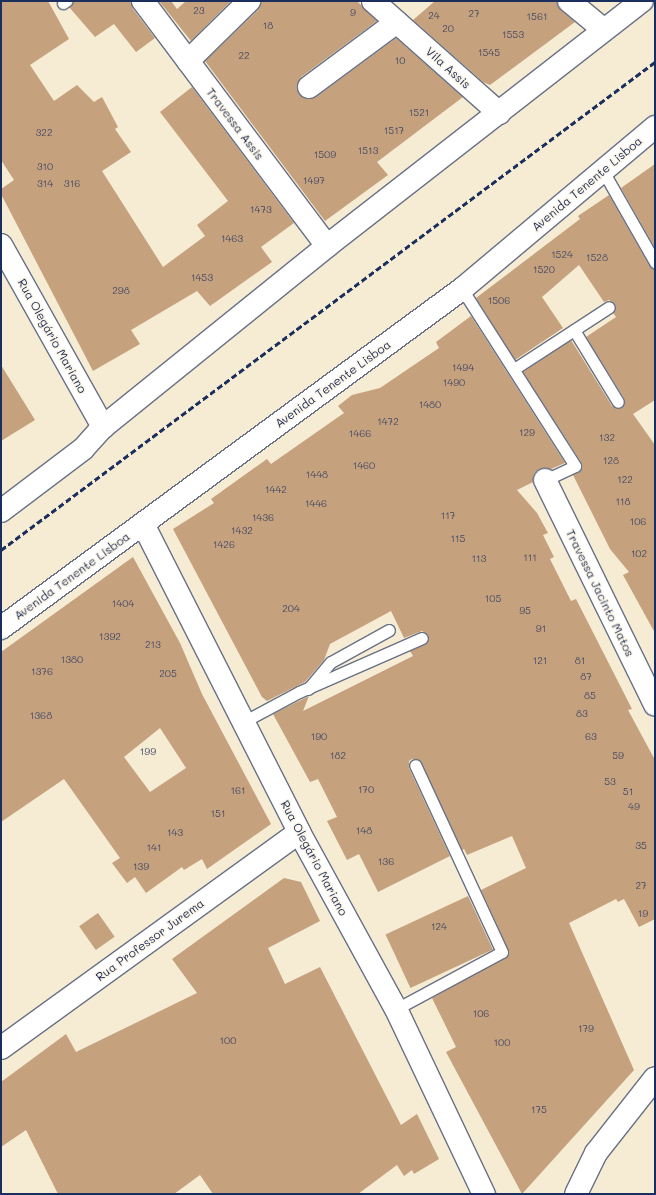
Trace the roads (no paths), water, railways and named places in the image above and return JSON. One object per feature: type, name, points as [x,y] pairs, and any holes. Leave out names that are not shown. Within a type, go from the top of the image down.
[{"type":"street","name":"Travessa Assis","points":[[143,1],[327,246]]},
{"type":"street","points":[[188,61],[249,1]]},
{"type":"street","name":"Vila Assis","points":[[373,1],[499,113]]},
{"type":"street","points":[[569,1],[604,30]]},
{"type":"street","points":[[1,511],[82,449],[103,427],[327,246],[642,1]]},
{"type":"street","points":[[309,88],[397,22]]},
{"type":"street","name":"Avenida Tenente Lisboa","points":[[1,628],[462,289],[655,127]]},
{"type":"street","name":"Rua Olegário Mariano","points":[[1,245],[103,427]]},
{"type":"street","name":"Travessa Jacinto Matos","points":[[545,480],[655,705]]},
{"type":"street","name":"Rua Olegário Mariano","points":[[143,524],[299,832],[396,1009],[484,1194]]},
{"type":"street","name":"Rua Professor Jurema","points":[[1,1048],[299,832]]},
{"type":"street","points":[[576,1194],[596,1153],[655,1078]]},
{"type":"lane","points":[[603,171],[655,262]]},
{"type":"lane","points":[[462,289],[575,466],[545,480]]},
{"type":"lane","points":[[514,369],[610,308]]},
{"type":"lane","points":[[574,330],[618,402]]},
{"type":"lane","points":[[308,690],[331,662],[389,630]]},
{"type":"lane","points":[[244,722],[308,690],[422,638]]},
{"type":"lane","points":[[396,1009],[502,952],[415,766]]},
{"type":"railway","points":[[1,550],[655,62]]}]
